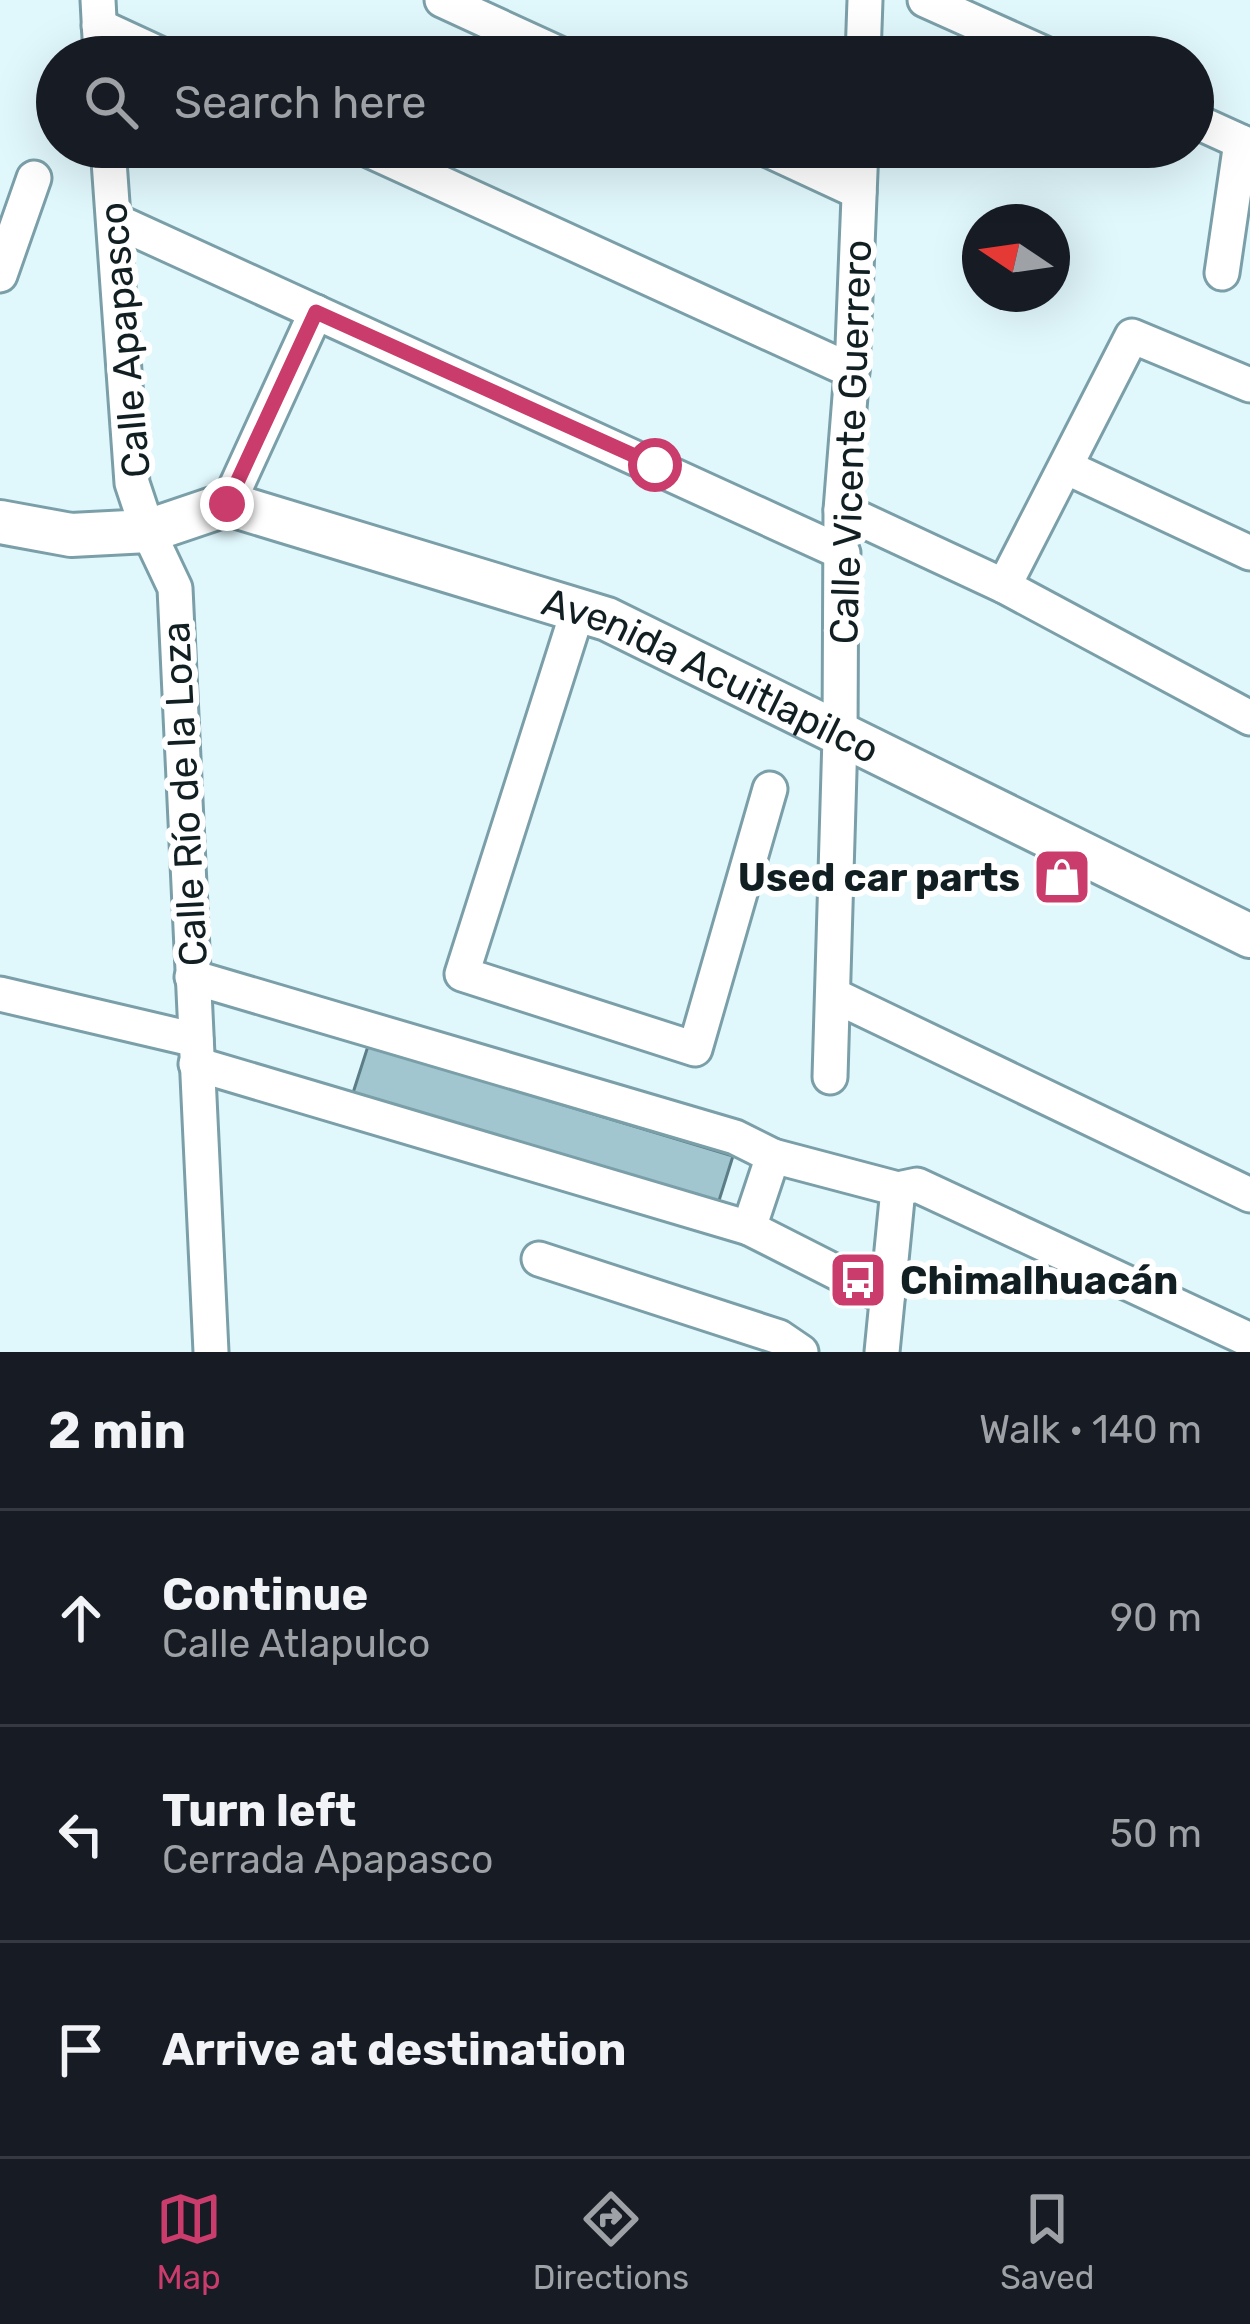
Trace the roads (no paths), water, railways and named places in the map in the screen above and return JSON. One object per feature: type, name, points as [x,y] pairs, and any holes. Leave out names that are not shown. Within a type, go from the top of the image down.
[{"type":"main road","points":[[0,522],[71,535],[148,531],[227,504]]},
{"type":"main road","name":"Avenida Acuitlapilco","points":[[227,504],[607,619],[1250,936]]},
{"type":"street","points":[[442,0],[520,36]]},
{"type":"street","points":[[831,0],[865,8]]},
{"type":"street","points":[[925,0],[1005,36]]},
{"type":"street","points":[[1214,130],[1246,144],[1222,273]]},
{"type":"street","name":"Calle Apapasco","points":[[110,168],[132,483],[148,531]]},
{"type":"street","points":[[408,168],[852,371]]},
{"type":"street","points":[[809,168],[860,191]]},
{"type":"street","name":"Calle Vicente Guerrero","points":[[830,1077],[841,511],[861,168]]},
{"type":"street","points":[[0,275],[34,178]]},
{"type":"street","points":[[114,220],[843,553]]},
{"type":"street","points":[[227,504],[316,312]]},
{"type":"street","points":[[1004,586],[1132,336],[1250,385]]},
{"type":"street","points":[[1068,467],[1250,554]]},
{"type":"street","points":[[841,511],[1004,586],[1250,718]]},
{"type":"street","name":"Calle Río de la Loza","points":[[148,531],[176,588],[196,1052]]},
{"type":"street","points":[[578,610],[461,974],[694,1049],[770,789]]},
{"type":"street","points":[[192,977],[735,1137],[773,1156],[898,1189],[917,1185],[1250,1340]]},
{"type":"street","points":[[0,994],[748,1228],[887,1298]]},
{"type":"street","points":[[833,994],[1250,1195]]},
{"type":"street","points":[[196,1052],[211,1352]]},
{"type":"street","points":[[748,1228],[773,1156]]},
{"type":"street","points":[[882,1352],[898,1189]]},
{"type":"street","points":[[538,1259],[790,1345]]},
{"type":"place","name":"Used car parts","points":[[1062,877]]},
{"type":"place","name":"Chimalhuacán","points":[[858,1280]]}]
